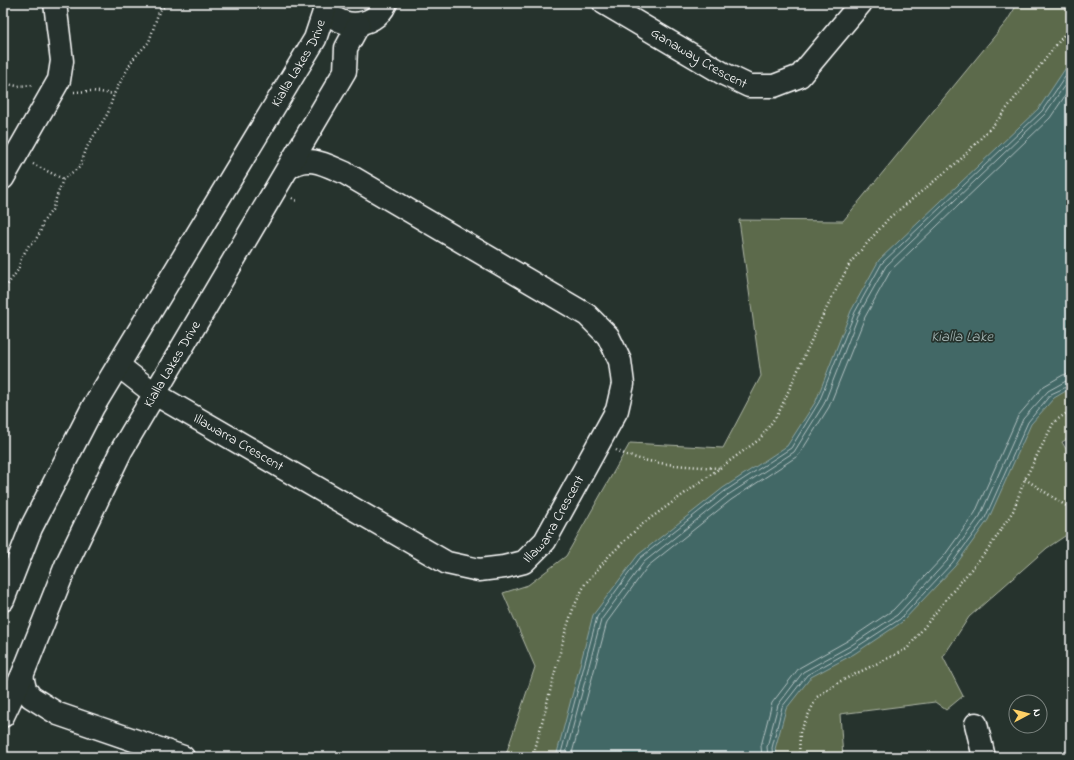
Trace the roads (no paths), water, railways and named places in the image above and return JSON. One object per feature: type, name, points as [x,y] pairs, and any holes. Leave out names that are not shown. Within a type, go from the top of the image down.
[{"type":"street","points":[[3,178],[59,80],[62,61],[55,3]]},
{"type":"street","points":[[324,6],[335,19],[346,24],[359,24],[376,17],[386,3]]},
{"type":"street","name":"Ganaway Crescent","points":[[604,3],[724,74],[749,86],[774,86],[800,76],[860,3]]},
{"type":"street","name":"Kialla Lakes Drive","points":[[3,600],[31,528],[94,407],[315,39],[324,6]]},
{"type":"street","name":"Kialla Lakes Drive","points":[[3,716],[22,676],[52,599],[88,516],[121,451],[290,167],[345,71],[346,48],[359,24]]},
{"type":"street","name":"Illawarra Crescent","points":[[312,128],[314,142],[318,149],[345,173]]},
{"type":"street","name":"Illawarra Crescent","points":[[119,366],[155,394],[447,563],[479,570],[504,567],[524,562],[545,541],[617,410],[623,384],[620,361],[608,336],[587,316],[345,173],[312,160],[297,162],[290,167]]},
{"type":"street","points":[[22,676],[25,689],[31,697],[58,714]]},
{"type":"street","points":[[3,716],[25,710],[58,714],[183,757]]},
{"type":"street","points":[[976,724],[984,757]]},
{"type":"water","name":"Kialla Lake","points":[[1071,60],[1071,388],[1054,398],[1031,424],[988,520],[955,566],[902,622],[854,654],[811,677],[786,709],[775,749],[777,757],[556,757],[593,615],[638,555],[723,488],[787,446],[816,401],[851,311],[879,260],[1039,108]]}]
